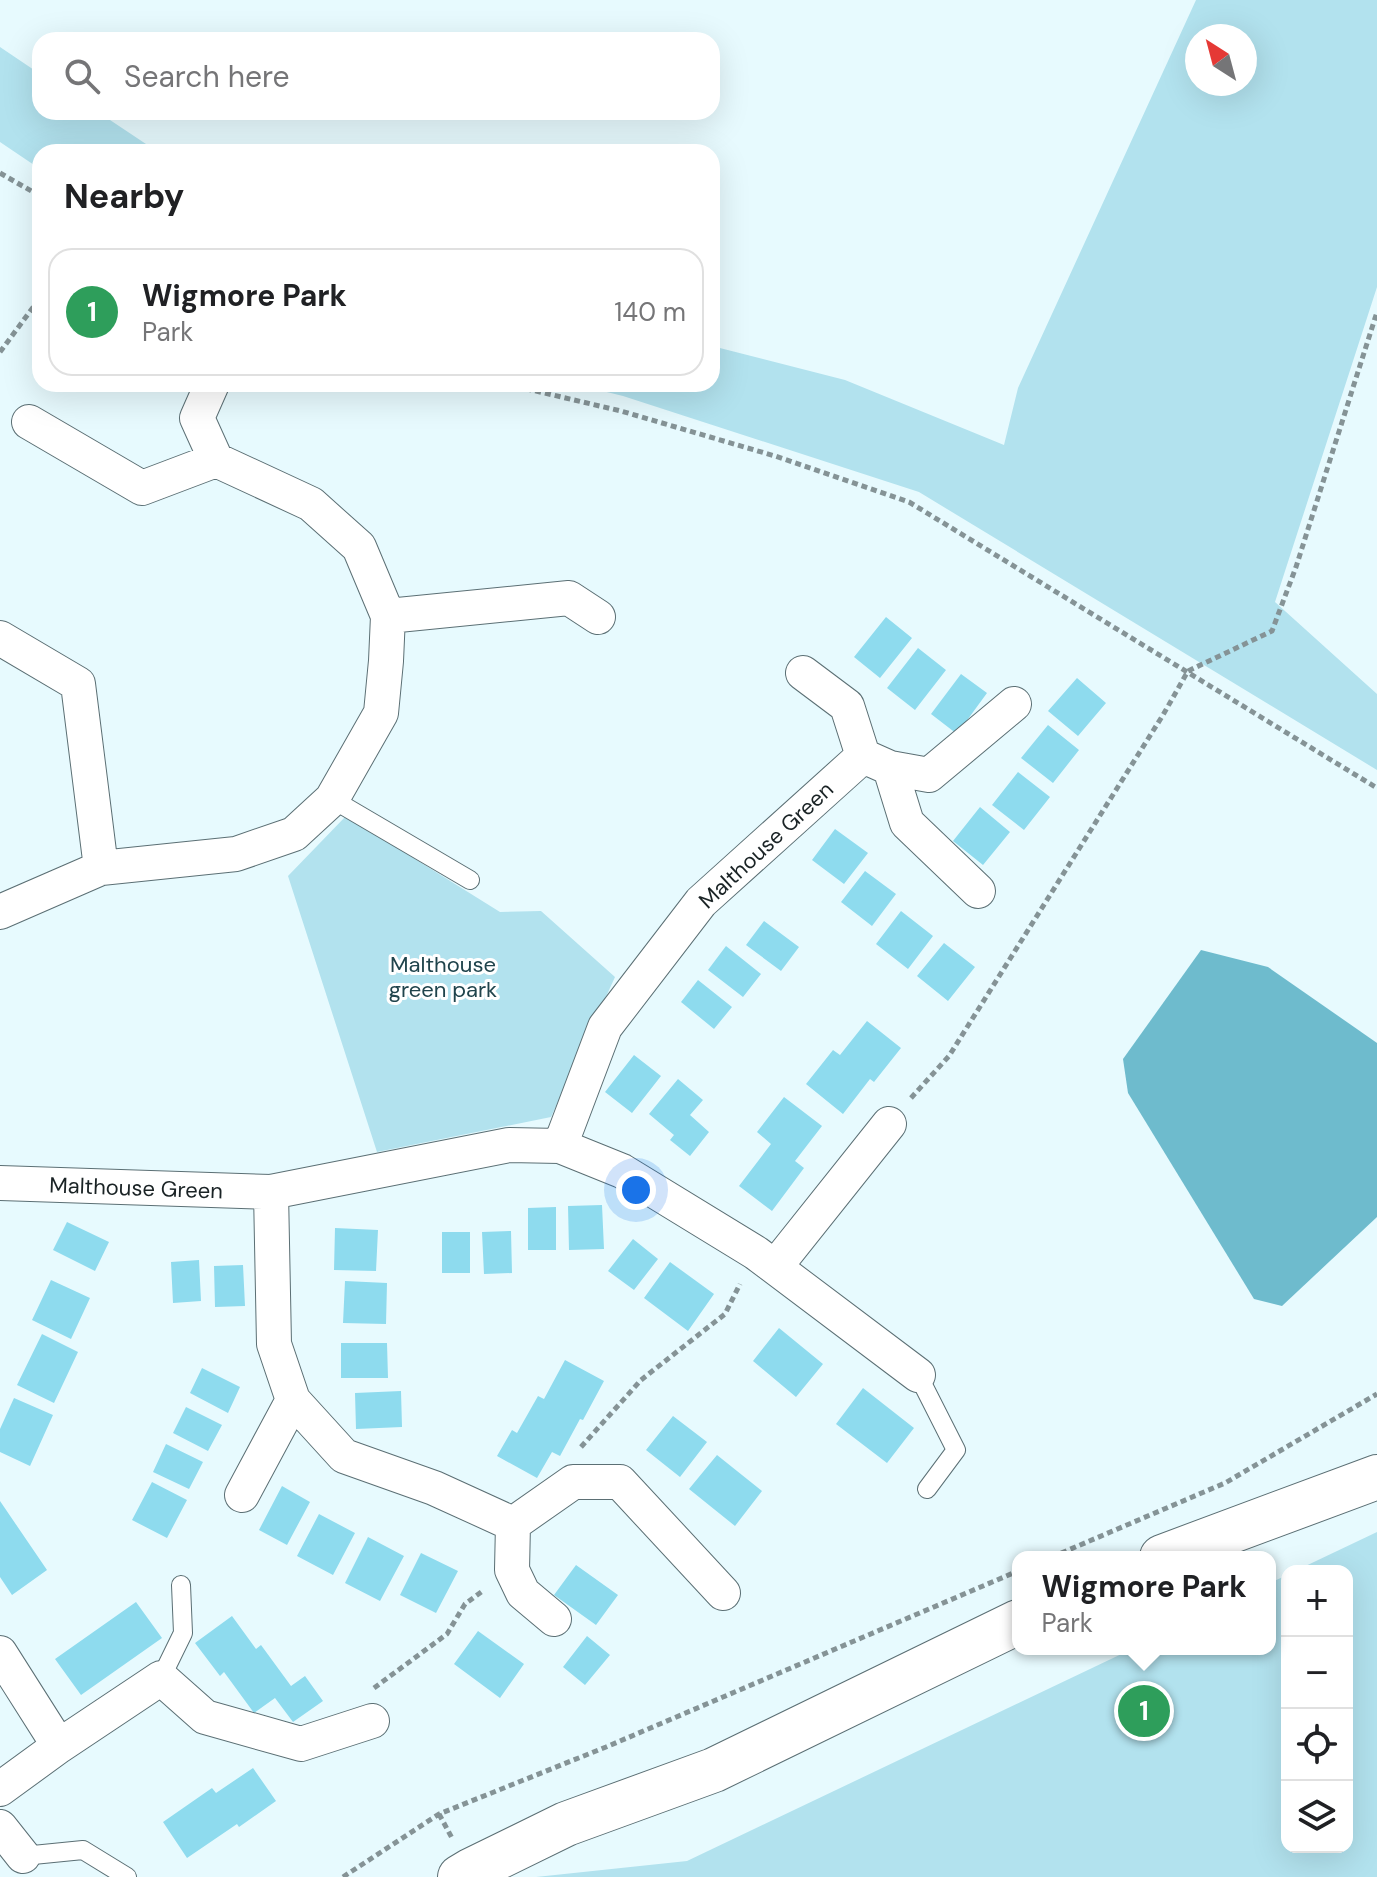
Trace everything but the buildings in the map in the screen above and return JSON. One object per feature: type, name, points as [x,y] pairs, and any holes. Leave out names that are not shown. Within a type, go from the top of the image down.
[{"type":"street","points":[[0,912],[101,868],[236,854],[294,834],[332,799],[381,713],[388,616],[359,547],[311,504],[216,460],[197,418],[208,392]]},
{"type":"street","points":[[29,422],[142,488],[216,460]]},
{"type":"street","points":[[388,616],[569,598],[598,617]]},
{"type":"street","points":[[0,638],[78,684],[101,868]]},
{"type":"street","points":[[803,673],[847,706],[907,823],[978,891]]},
{"type":"street","points":[[876,762],[929,775],[1014,704]]},
{"type":"street","name":"Malthouse Green","points":[[560,1146],[605,1027],[701,902],[876,762]]},
{"type":"street","points":[[765,1260],[889,1124]]},
{"type":"street","name":"Malthouse Green","points":[[0,1183],[271,1192],[509,1145],[560,1146],[622,1171],[765,1260],[918,1375]]},
{"type":"street","points":[[271,1192],[274,1344],[293,1400],[344,1456],[434,1488],[513,1524]]},
{"type":"street","points":[[242,1495],[293,1400]]},
{"type":"street","points":[[1178,1551],[1377,1477]]},
{"type":"street","points":[[513,1524],[573,1482],[620,1482],[723,1593]]},
{"type":"street","points":[[513,1524],[512,1570],[523,1593],[554,1619]]},
{"type":"street","points":[[460,1877],[566,1824],[714,1770],[1012,1625]]},
{"type":"street","points":[[0,1653],[59,1746]]},
{"type":"street","points":[[0,1789],[161,1678],[205,1717],[301,1744],[372,1721]]},
{"type":"street","points":[[0,1827],[23,1856]]},
{"type":"lane","points":[[332,799],[470,880]]},
{"type":"lane","points":[[918,1375],[956,1450],[927,1489]]},
{"type":"lane","points":[[161,1678],[183,1633],[181,1585]]},
{"type":"lane","points":[[23,1856],[83,1850],[127,1877]]},
{"type":"path","points":[[0,173],[32,191]]},
{"type":"path","points":[[0,352],[32,309]]},
{"type":"path","points":[[889,1124],[949,1056],[1188,671],[1272,631],[1377,312]]},
{"type":"path","points":[[539,392],[635,415],[775,456],[909,502],[1377,788]]},
{"type":"path","points":[[573,1482],[567,1463],[641,1380],[725,1314],[765,1260]]},
{"type":"path","points":[[1066,1551],[1225,1483],[1377,1394]]},
{"type":"path","points":[[372,1721],[367,1694],[447,1634],[465,1604],[512,1570]]},
{"type":"path","points":[[343,1877],[439,1814],[606,1747],[1012,1574]]},
{"type":"green space","points":[[1196,0],[1377,0],[1377,287],[1275,602],[1377,694],[1377,770],[919,492],[607,392],[720,392],[720,348],[845,380],[1004,445],[1018,388]]},
{"type":"green space","points":[[0,47],[32,69],[32,120],[110,120],[146,144],[32,144],[32,164],[0,142]]},
{"type":"green space","name":"Malthouse green park","points":[[346,816],[500,912],[541,911],[615,977],[551,1117],[377,1152],[288,876]]},
{"type":"green space","points":[[1377,1532],[1377,1877],[536,1877],[687,1861],[1119,1655],[1276,1655],[1276,1580],[1281,1578],[1281,1853],[1353,1853],[1353,1565],[1308,1565]]},
{"type":"shaded area","points":[[1201,950],[1268,967],[1377,1043],[1377,1217],[1282,1306],[1254,1299],[1128,1093],[1123,1059]]},
{"type":"place","name":"Wigmore Park","points":[[1144,1711]]}]
